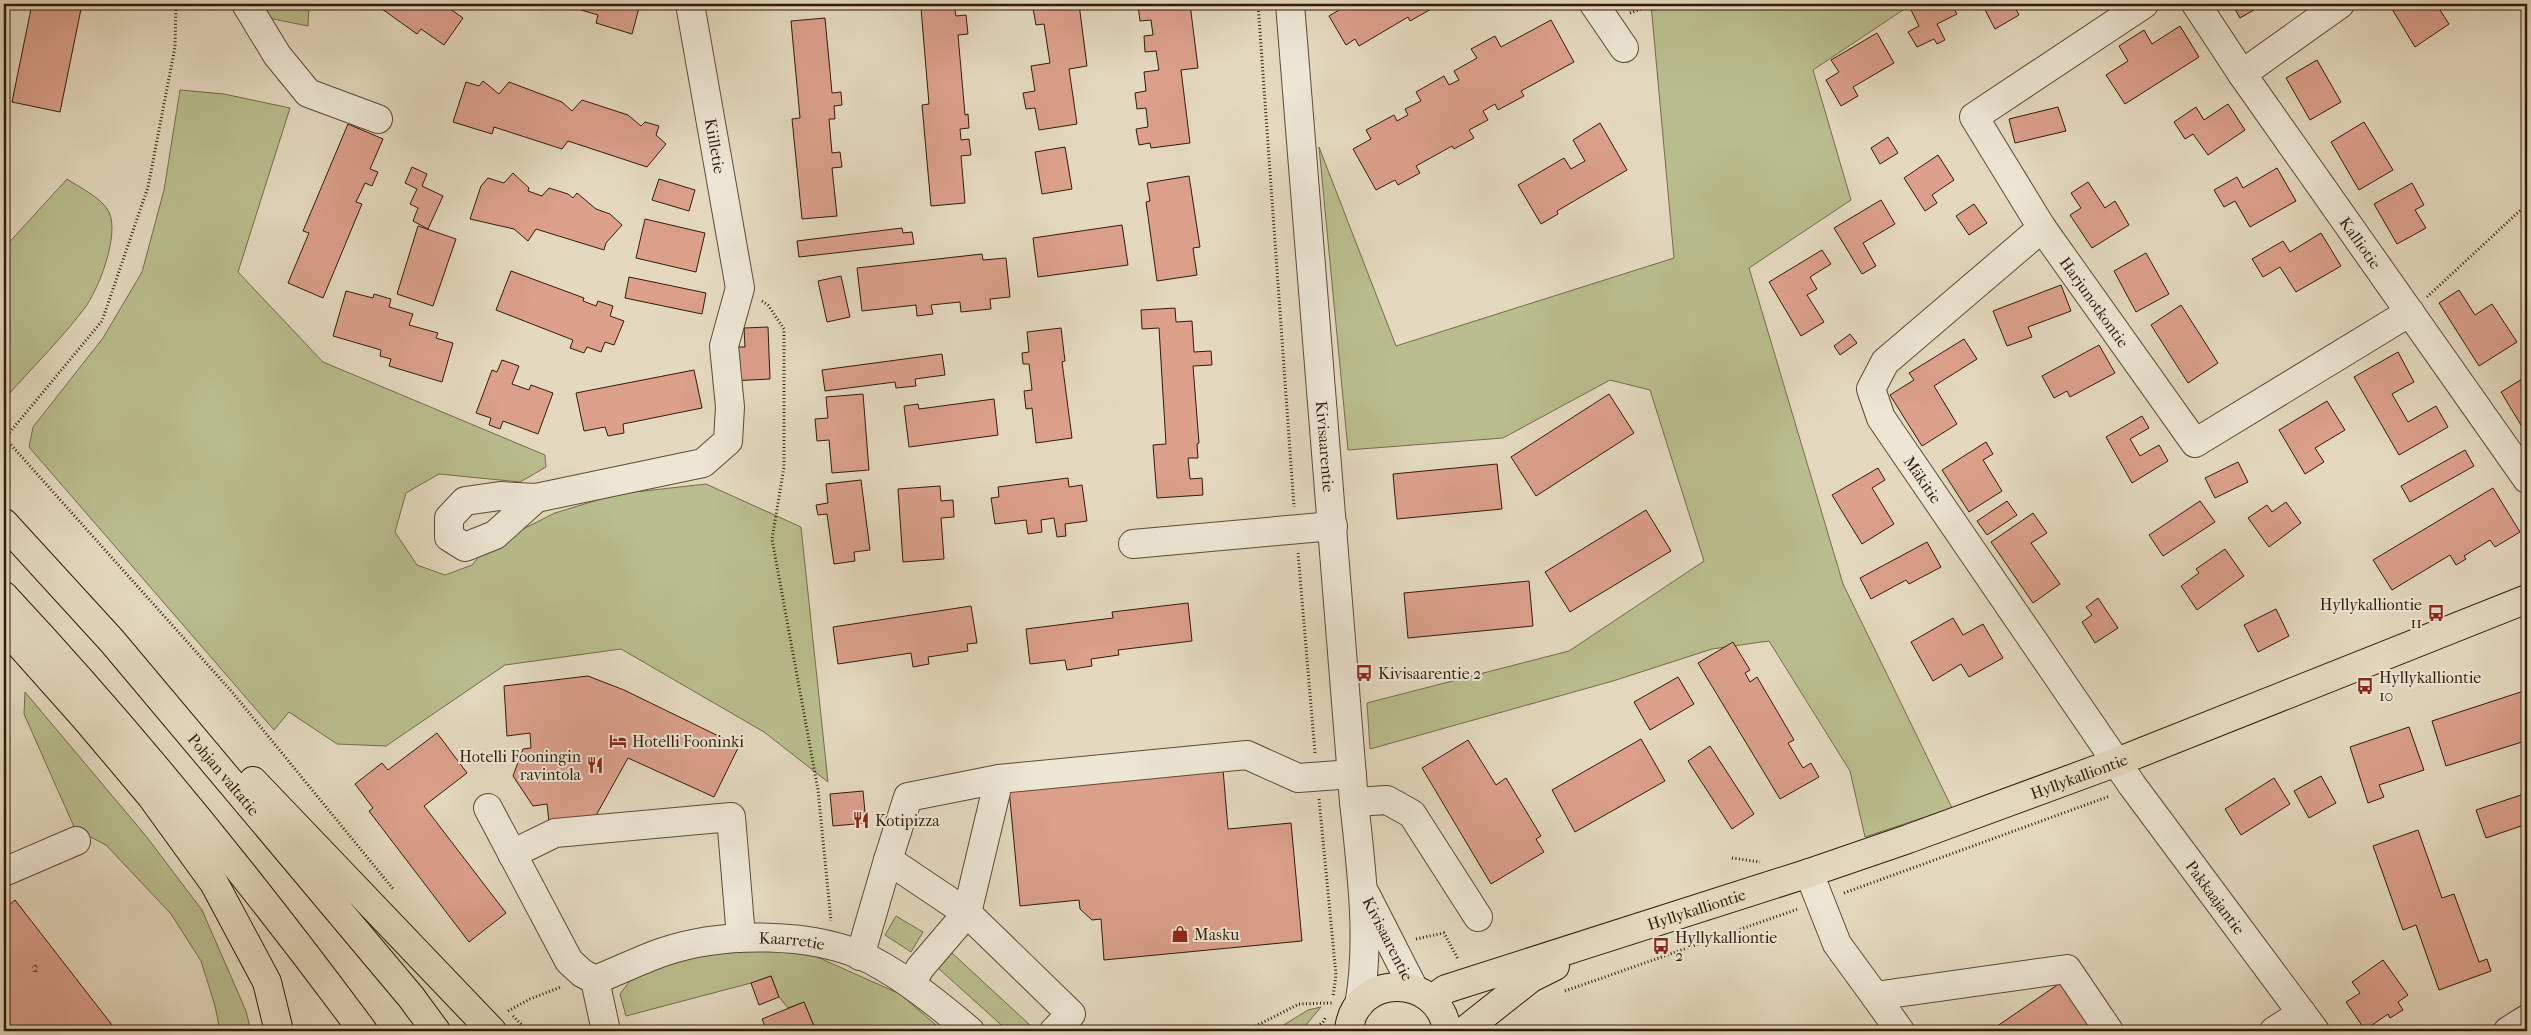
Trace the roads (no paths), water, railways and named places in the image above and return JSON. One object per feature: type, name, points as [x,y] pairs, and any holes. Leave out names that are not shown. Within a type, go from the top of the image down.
[{"type":"main road","name":"Pohjan valtatie","points":[[4,523],[112,641],[411,997],[436,1031]]},
{"type":"main road","points":[[4,596],[46,641],[148,759],[300,947],[362,1031]]},
{"type":"main road","name":"Hyllykalliontie","points":[[1423,994],[1446,989],[1809,873],[2117,762],[2527,600]]},
{"type":"main road","points":[[4,627],[151,796],[214,883],[267,982],[279,1031]]},
{"type":"main road","points":[[112,641],[248,775],[492,1031]]},
{"type":"main road","name":"Hyllykalliontie","points":[[1464,1031],[1531,978],[1623,932]]},
{"type":"main road","points":[[1347,1019],[1370,995],[1384,988],[1399,986],[1423,994],[1440,1010],[1447,1031]]},
{"type":"street","points":[[246,4],[277,55],[308,92],[378,119]]},
{"type":"street","name":"Kiilletie","points":[[536,498],[703,463],[728,442],[730,407],[724,346],[740,288],[690,4]]},
{"type":"street","name":"Kivisaarentie","points":[[1290,4],[1334,526],[1354,802],[1363,889],[1364,977],[1347,1019]]},
{"type":"street","points":[[1594,4],[1624,48]]},
{"type":"street","name":"Harjunotkontie","points":[[2144,4],[1974,117],[2042,228],[2195,443],[2410,312]]},
{"type":"street","name":"Kalliotie","points":[[2196,4],[2242,74],[2527,479]]},
{"type":"street","points":[[2242,74],[2340,4]]},
{"type":"street","name":"Mäkitie","points":[[2042,228],[1885,362],[1871,390],[1881,418],[2117,762]]},
{"type":"street","points":[[1133,544],[1334,526]]},
{"type":"street","points":[[860,956],[908,797],[999,778],[1248,755],[1298,778],[1352,774]]},
{"type":"street","name":"Pakkaajantie","points":[[2117,762],[2308,1022]]},
{"type":"street","points":[[911,984],[920,968],[967,913],[999,778]]},
{"type":"street","points":[[1354,802],[1387,800],[1412,814],[1478,917]]},
{"type":"street","points":[[488,808],[569,961],[582,973],[596,980],[606,1031]]},
{"type":"street","points":[[512,854],[555,834],[731,817],[741,936]]},
{"type":"street","points":[[4,872],[76,842]]},
{"type":"street","points":[[888,860],[967,913],[1071,1014],[1054,1031]]},
{"type":"street","points":[[1809,873],[1837,944],[1900,1031]]},
{"type":"street","name":"Kivisaarentie","points":[[1363,889],[1423,994]]},
{"type":"street","name":"Kaarretie","points":[[596,980],[664,952],[741,936],[780,938],[829,946],[860,956],[911,984],[970,1031]]},
{"type":"street","points":[[1875,996],[2067,968],[2109,1031]]},
{"type":"street","points":[[267,982],[286,1031]]},
{"type":"street","points":[[2508,1031],[2527,1019]]},
{"type":"street","points":[[2274,1031],[2308,1022]]},
{"type":"place","name":"Hyllykalliontie 11","points":[[2436,613]]},
{"type":"place","name":"Kivisaarentie 2","points":[[1364,673]]},
{"type":"place","name":"Hyllykalliontie 10","points":[[2365,686]]},
{"type":"place","name":"Hotelli Fooninki","points":[[618,741]]},
{"type":"place","name":"Hotelli Fooningin ravintola","points":[[595,765]]},
{"type":"place","name":"Kotipizza","points":[[861,820]]},
{"type":"place","name":"Masku","points":[[1180,934]]},
{"type":"place","name":"Hyllykalliontie 2","points":[[1661,946]]}]
